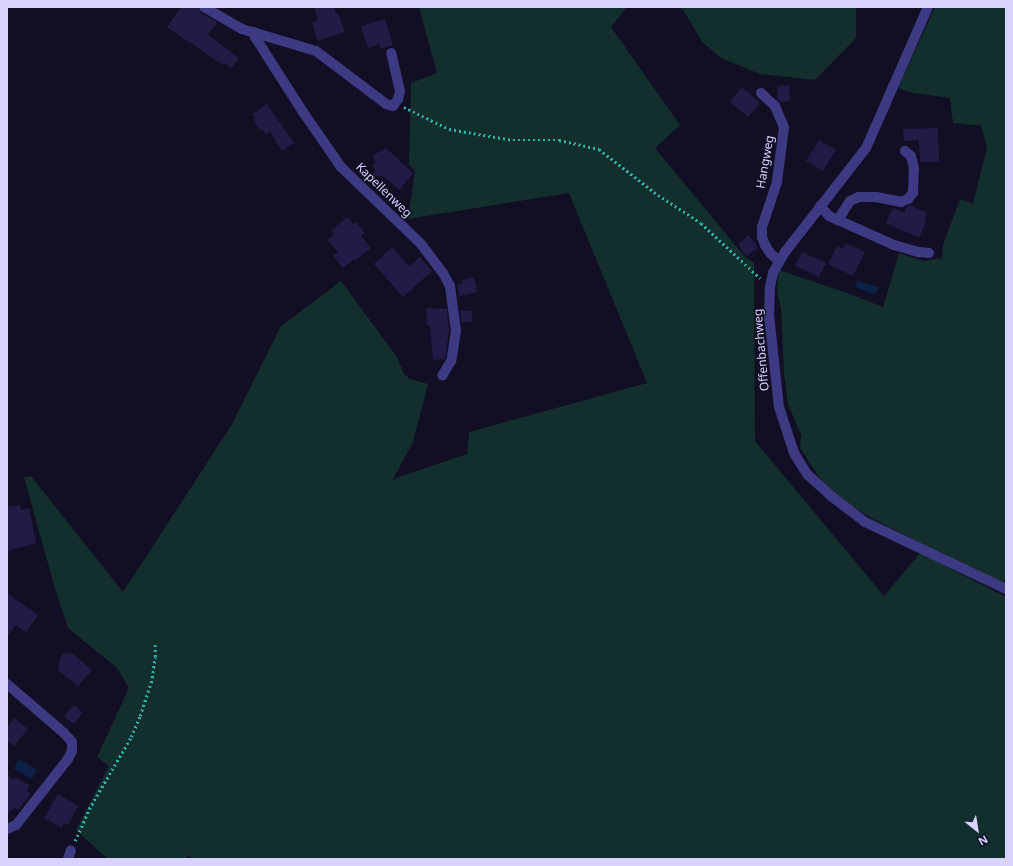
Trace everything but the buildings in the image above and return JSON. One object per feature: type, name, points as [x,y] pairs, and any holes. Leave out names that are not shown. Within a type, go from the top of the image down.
[{"type":"street","points":[[204,7],[238,27],[316,51],[386,104],[393,106],[396,104],[400,91],[391,53]]},
{"type":"street","name":"Offenbachweg","points":[[928,7],[866,148],[779,261],[770,287],[770,337],[779,407],[794,453],[808,475],[831,496],[865,522],[1006,589]]},
{"type":"street","name":"Kapellenweg","points":[[254,32],[259,43],[341,166],[420,244],[443,273],[450,286],[456,331],[451,360],[442,376]]},
{"type":"street","name":"Hangweg","points":[[761,93],[775,106],[784,127],[777,182],[762,227],[762,237],[765,245],[770,253],[779,261]]},
{"type":"street","points":[[838,220],[850,201],[859,196],[876,196],[901,202],[908,199],[913,193],[914,168],[913,160],[905,151]]},
{"type":"street","points":[[820,206],[829,216],[894,245],[919,252],[930,253]]},
{"type":"street","points":[[7,684],[64,733],[72,742],[72,751],[68,759],[16,825],[7,829]]},
{"type":"path","points":[[396,104],[449,129],[514,140],[559,140],[599,148],[654,192],[701,223],[770,287]]},
{"type":"path","points":[[69,855],[89,809],[131,737],[140,716],[152,678],[155,645]]},
{"type":"green space","points":[[419,7],[627,7],[611,27],[680,125],[655,148],[745,257],[754,263],[755,441],[884,596],[920,553],[1006,597],[1006,859],[192,859],[189,855],[185,859],[108,859],[76,830],[109,766],[97,757],[129,688],[117,668],[68,628],[54,585],[24,477],[31,476],[123,592],[231,426],[281,326],[341,281],[397,357],[404,374],[410,379],[428,384],[413,442],[393,479],[467,454],[469,432],[647,383],[569,193],[408,219],[415,171],[409,164],[411,83],[437,73]]},
{"type":"green space","points":[[680,7],[856,7],[856,38],[815,80],[760,74],[721,58],[702,42],[684,11]]},
{"type":"green space","points":[[935,7],[1006,7],[1006,586],[873,519],[836,496],[820,479],[800,448],[801,435],[788,404],[784,375],[781,308],[777,292],[779,270],[883,307],[899,253],[923,261],[942,258],[943,245],[960,199],[973,204],[987,147],[981,126],[953,123],[950,98],[913,93],[898,88]]},
{"type":"water","points":[[857,281],[879,287],[875,295],[855,287]]},
{"type":"water","points":[[19,759],[37,770],[32,779],[14,769]]}]
